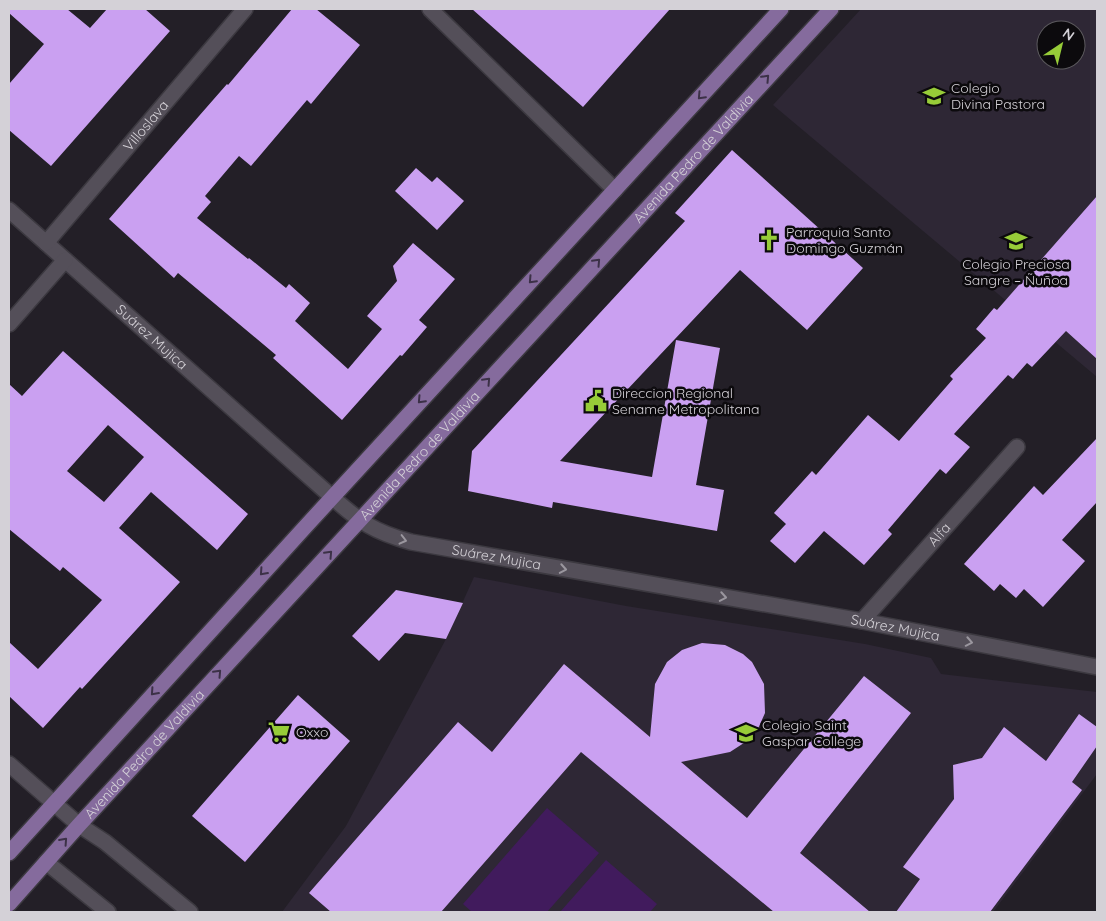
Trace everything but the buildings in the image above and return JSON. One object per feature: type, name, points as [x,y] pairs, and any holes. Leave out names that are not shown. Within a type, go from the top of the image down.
[{"type":"main road","points":[[9,853],[332,497],[781,9]]},
{"type":"main road","name":"Avenida Pedro de Valdivia","points":[[9,904],[359,520],[831,9]]},
{"type":"street","name":"Villoslava","points":[[46,243],[245,9]]},
{"type":"street","points":[[430,9],[615,190]]},
{"type":"street","name":"Suárez Mujica","points":[[9,210],[332,497],[359,520],[380,532],[412,542],[862,622],[1097,667]]},
{"type":"street","points":[[9,324],[65,260]]},
{"type":"street","name":"Alfa","points":[[862,622],[1017,447]]},
{"type":"street","points":[[9,764],[79,825],[104,842],[190,912]]},
{"type":"street","points":[[46,862],[108,912]]},
{"type":"shaded area","name":"Colegio Preciosa Sangre – Ñuñoa","points":[[861,9],[1097,9],[1097,377],[773,105]]},
{"type":"shaded area","name":"Colegio Saint Gaspar College","points":[[474,577],[626,606],[865,644],[931,658],[941,674],[1097,692],[1097,774],[993,912],[282,912],[346,826],[446,639]]},
{"type":"shaded area","points":[[547,808],[599,853],[547,912],[472,912],[463,904]]},
{"type":"shaded area","points":[[606,860],[657,904],[650,912],[560,912]]},
{"type":"place","name":"Colegio Divina Pastora","points":[[934,96]]},
{"type":"place","name":"Parroquia Santo Domingo Guzmán","points":[[769,240]]},
{"type":"place","name":"Colegio Preciosa Sangre – Ñuñoa","points":[[1016,241]]},
{"type":"place","name":"Direccion Regional Sename Metropolitana","points":[[596,401]]},
{"type":"place","name":"Oxxo","points":[[279,732]]},
{"type":"place","name":"Colegio Saint Gaspar College","points":[[746,733]]}]
